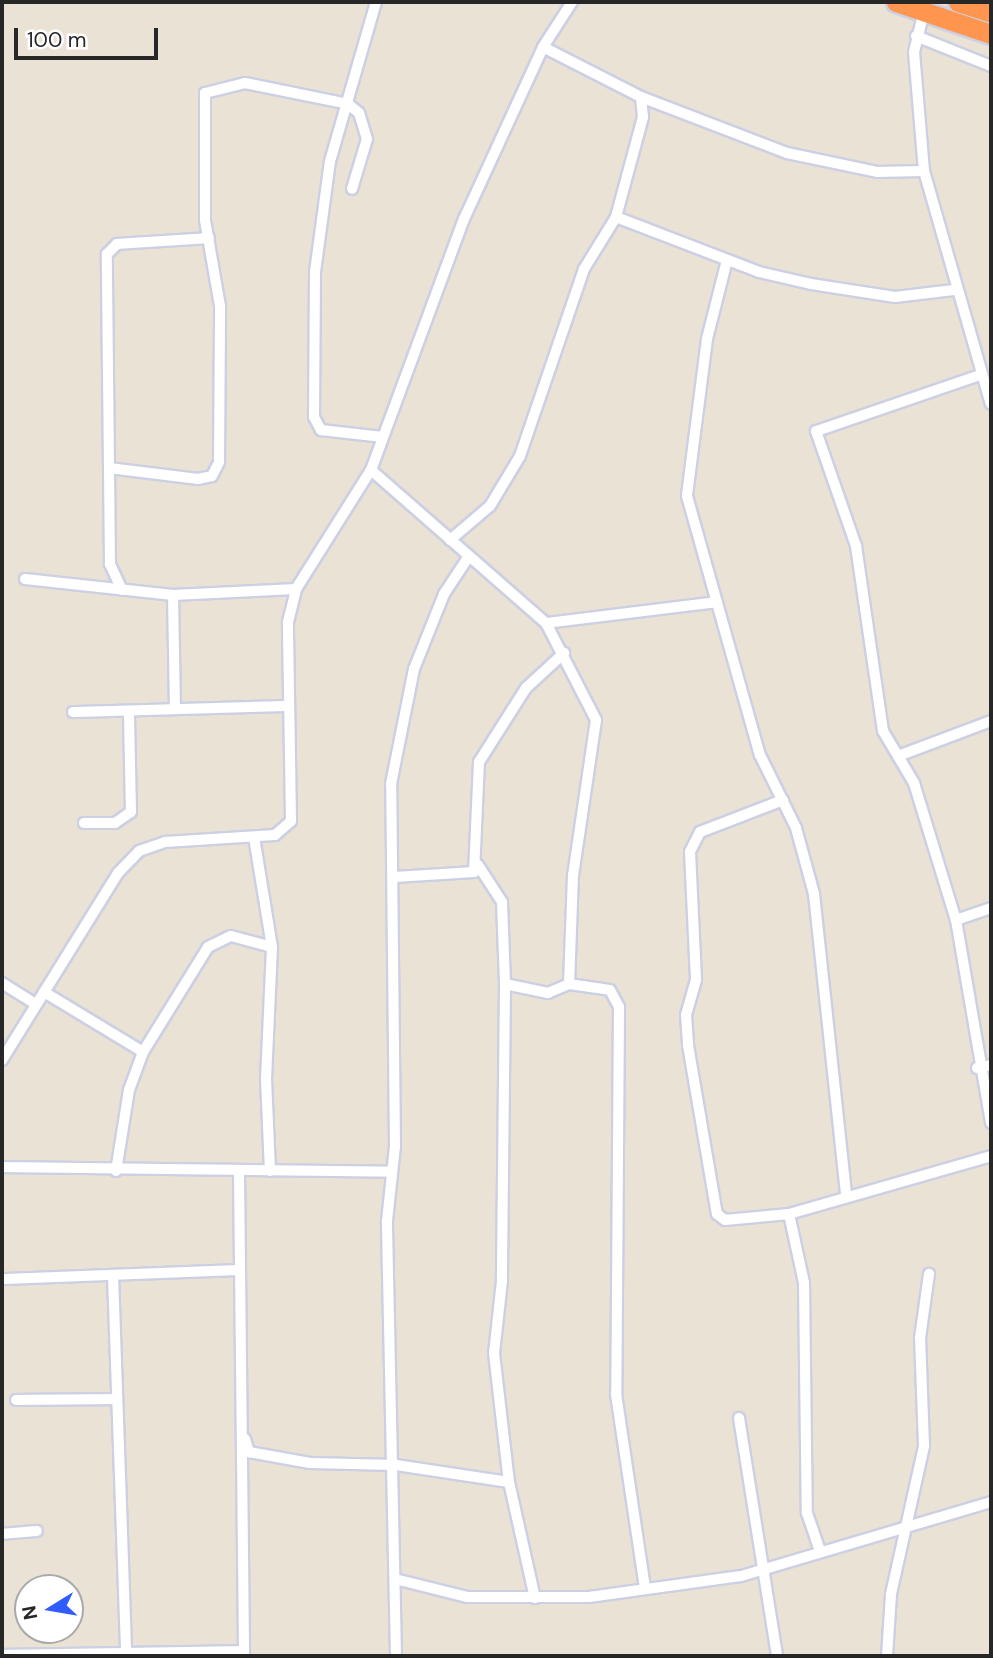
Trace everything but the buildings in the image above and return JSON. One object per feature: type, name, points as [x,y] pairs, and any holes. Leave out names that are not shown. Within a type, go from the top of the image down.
[{"type":"highway","points":[[896,2],[991,33]]},
{"type":"highway","points":[[958,2],[991,13]]},
{"type":"street","points":[[376,2],[330,161],[315,272],[314,417],[321,430],[383,437]]},
{"type":"street","points":[[2,1060],[118,873],[139,851],[165,842],[275,835],[291,821],[288,622],[296,589],[371,470],[464,219],[543,47],[572,2]]},
{"type":"street","points":[[924,11],[916,36],[923,171],[954,290],[991,404]]},
{"type":"street","points":[[916,36],[991,66]]},
{"type":"street","points":[[543,47],[641,97],[787,153],[877,172],[923,171]]},
{"type":"street","points":[[109,468],[198,479],[217,469],[220,306],[209,238],[205,93],[245,83],[348,104],[359,113],[367,139],[352,188]]},
{"type":"street","points":[[450,541],[490,506],[520,456],[584,269],[616,217],[643,117],[641,97]]},
{"type":"street","points":[[616,217],[727,260],[811,284],[895,297],[954,290]]},
{"type":"street","points":[[122,590],[110,564],[110,248],[209,238]]},
{"type":"street","points":[[727,260],[687,461],[687,496],[760,755],[783,800],[814,894],[846,1195]]},
{"type":"street","points":[[980,374],[816,431],[856,546],[883,731],[898,756],[936,845],[956,920],[977,1068],[991,1123]]},
{"type":"street","points":[[371,470],[467,559],[546,623],[564,653],[596,720],[573,875],[569,984]]},
{"type":"street","points":[[396,1656],[391,1172],[395,746],[414,669],[444,594],[467,559]]},
{"type":"street","points":[[25,579],[173,595],[296,589]]},
{"type":"street","points":[[173,595],[176,709]]},
{"type":"street","points":[[546,623],[717,602]]},
{"type":"street","points":[[535,1598],[509,1482],[494,1353],[502,1282],[505,984],[502,902],[478,865],[473,787],[479,762],[526,688],[564,653]]},
{"type":"street","points":[[73,712],[129,713],[289,706]]},
{"type":"street","points":[[84,823],[115,823],[131,811],[129,713]]},
{"type":"street","points":[[898,756],[991,721]]},
{"type":"street","points":[[783,800],[695,838],[690,852],[696,980],[686,1015],[717,1214],[725,1220],[789,1214],[846,1195],[991,1156]]},
{"type":"street","points":[[254,837],[272,947],[266,1079],[270,1171]]},
{"type":"street","points":[[395,877],[465,874],[478,865]]},
{"type":"street","points":[[956,920],[991,908]]},
{"type":"street","points":[[116,1171],[129,1090],[143,1052],[213,940],[231,936],[272,947]]},
{"type":"street","points":[[2,983],[36,1004]]},
{"type":"street","points":[[505,984],[548,993],[569,984],[610,990],[620,1007],[616,1394],[645,1588]]},
{"type":"street","points":[[44,992],[143,1052]]},
{"type":"street","points":[[977,1068],[991,1065]]},
{"type":"street","points":[[2,1167],[116,1171],[391,1172]]},
{"type":"street","points":[[2,1655],[126,1651],[244,1654],[239,1171]]},
{"type":"street","points":[[789,1214],[804,1283],[807,1513],[820,1551]]},
{"type":"street","points":[[2,1279],[240,1270]]},
{"type":"street","points":[[887,1656],[886,1621],[924,1446],[920,1338],[929,1274]]},
{"type":"street","points":[[113,1276],[126,1651]]},
{"type":"street","points":[[16,1400],[117,1399]]},
{"type":"street","points":[[739,1418],[761,1570],[777,1656]]},
{"type":"street","points":[[241,1426],[249,1452],[310,1463],[396,1465],[509,1482]]},
{"type":"street","points":[[395,1579],[467,1597],[535,1598],[645,1588],[761,1570],[906,1524],[991,1502]]},
{"type":"street","points":[[2,1534],[37,1531]]}]
